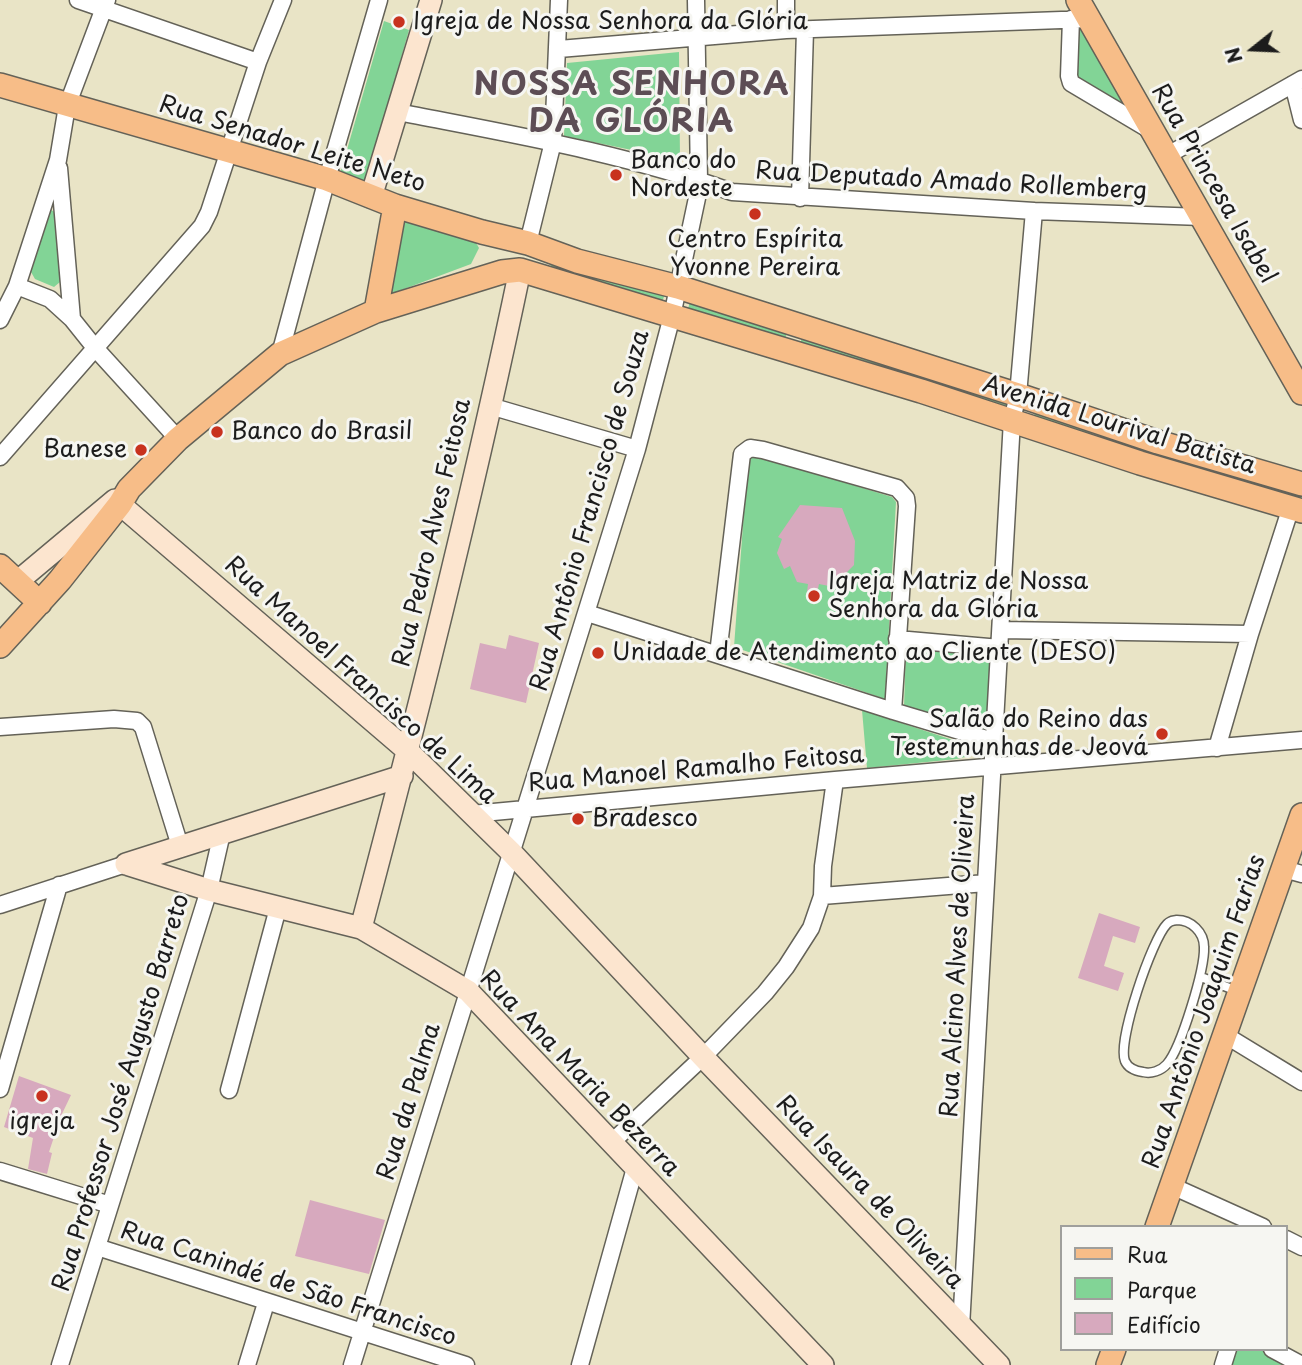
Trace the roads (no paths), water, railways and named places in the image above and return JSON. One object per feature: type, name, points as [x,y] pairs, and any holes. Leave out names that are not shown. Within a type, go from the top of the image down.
[{"type":"main road","name":"Rua Princesa Isabel","points":[[1079,13],[1168,155],[1301,389]]},
{"type":"main road","name":"Rua Senador Leite Neto","points":[[0,85],[67,106],[230,149],[327,179],[395,206],[528,243]]},
{"type":"main road","points":[[376,311],[395,206]]},
{"type":"main road","points":[[482,232],[487,255],[484,276]]},
{"type":"main road","name":"Avenida Lourival Batista","points":[[528,243],[577,261],[678,287],[798,324],[1157,442],[1302,484]]},
{"type":"main road","name":"Avenida Lourival Batista","points":[[520,270],[921,391],[1140,463],[1296,509]]},
{"type":"main road","points":[[0,646],[40,603],[121,497],[178,439],[280,354],[376,311],[484,276],[520,270]]},
{"type":"main road","points":[[0,566],[40,603]]},
{"type":"main road","name":"Rua Antônio Joaquim Farias","points":[[1158,1225],[1240,992],[1293,871],[1302,815]]},
{"type":"street","points":[[78,0],[105,4],[258,62]]},
{"type":"street","points":[[0,457],[202,226],[209,212],[258,62],[284,0]]},
{"type":"street","points":[[280,354],[379,0]]},
{"type":"street","points":[[371,197],[431,0]]},
{"type":"street","points":[[528,243],[553,142],[559,0]]},
{"type":"street","name":"Rua Antônio Francisco de Souza","points":[[510,851],[637,449],[678,287],[699,180],[696,0]]},
{"type":"street","points":[[786,0],[786,30]]},
{"type":"street","points":[[0,320],[4,301],[17,286],[58,160],[67,106],[105,4]]},
{"type":"street","points":[[559,49],[786,30],[1079,13],[1069,76],[1071,83],[1153,132]]},
{"type":"street","points":[[800,198],[805,30]]},
{"type":"street","points":[[1168,155],[1297,82],[1302,120]]},
{"type":"street","name":"Rua Deputado Amado Rollemberg","points":[[398,112],[553,142],[699,180],[732,192],[1034,211],[1202,217]]},
{"type":"street","points":[[58,160],[72,319]]},
{"type":"street","name":"Rua Alcino Alves de Oliveira","points":[[961,1327],[1012,420],[1018,395],[1034,211]]},
{"type":"street","name":"Rua Pedro Alves Feitosa","points":[[361,928],[409,752],[520,270]]},
{"type":"street","points":[[17,286],[50,299],[72,319],[178,439]]},
{"type":"street","points":[[790,351],[798,324]]},
{"type":"street","points":[[921,391],[929,367]]},
{"type":"street","points":[[490,406],[637,449]]},
{"type":"street","points":[[718,654],[742,454],[750,448],[897,488],[906,498],[907,506],[893,711]]},
{"type":"street","points":[[17,582],[121,497]]},
{"type":"street","name":"Rua Manoel Francisco de Lima","points":[[121,497],[409,752],[510,851],[703,1057]]},
{"type":"street","points":[[1217,748],[1250,634],[1296,509]]},
{"type":"street","points":[[587,613],[993,741]]},
{"type":"street","points":[[1001,631],[1250,634]]},
{"type":"street","points":[[897,639],[1000,648]]},
{"type":"street","points":[[0,727],[114,719],[137,721],[143,727],[180,846]]},
{"type":"street","name":"Rua Manoel Ramalho Feitosa","points":[[472,814],[1302,740]]},
{"type":"street","points":[[0,905],[401,776]]},
{"type":"street","points":[[611,1143],[703,1057],[777,979],[811,928],[822,897],[823,866],[835,780]]},
{"type":"street","name":"Rua Professor José Augusto Barreto","points":[[60,1365],[209,890],[222,832]]},
{"type":"street","name":"Rua da Palma","points":[[352,1365],[510,851]]},
{"type":"street","name":"Rua Ana Maria Bezerra","points":[[126,864],[209,890],[361,928],[468,991],[814,1361]]},
{"type":"street","points":[[822,897],[986,883]]},
{"type":"street","points":[[0,1089],[59,885]]},
{"type":"street","points":[[229,1090],[278,908]]},
{"type":"street","points":[[1225,1035],[1302,1082]]},
{"type":"street","name":"Rua Isaura de Oliveira","points":[[703,1057],[999,1365]]},
{"type":"street","points":[[580,1365],[635,1168]]},
{"type":"street","points":[[0,1171],[110,1205]]},
{"type":"street","points":[[1172,1186],[1258,1225]]},
{"type":"street","name":"Rua Canindé de São Francisco","points":[[97,1247],[466,1365]]},
{"type":"street","points":[[247,1365],[266,1303]]},
{"type":"street","points":[[1276,1351],[1302,1365]]},
{"type":"lane","points":[[1188,921],[1202,936],[1205,946],[1201,977],[1168,1063],[1160,1070],[1148,1073],[1132,1068],[1125,1061],[1123,1051],[1132,1005],[1148,962],[1169,922],[1188,921]]},
{"type":"lane","points":[[1201,977],[1240,992]]},
{"type":"place","name":"Igreja de Nossa Senhora da Glória","points":[[399,22]]},
{"type":"place","name":"Banco do Nordeste","points":[[616,175]]},
{"type":"place","name":"Centro Espírita Yvonne Pereira","points":[[755,214]]},
{"type":"place","name":"Banco do Brasil","points":[[217,432]]},
{"type":"place","name":"Banese","points":[[141,450]]},
{"type":"place","name":"Igreja Matriz de Nossa Senhora da Glória","points":[[814,596]]},
{"type":"place","name":"Unidade de Atendimento ao Cliente (DESO)","points":[[598,653]]},
{"type":"place","name":"Salão do Reino das Testemunhas de Jeová","points":[[1162,734]]},
{"type":"place","name":"Bradesco","points":[[578,819]]},
{"type":"place","name":"igreja","points":[[42,1096]]},
{"type":"district","name":"NOSSA SENHORA DA GLÓRIA","points":[[632,104]]}]
